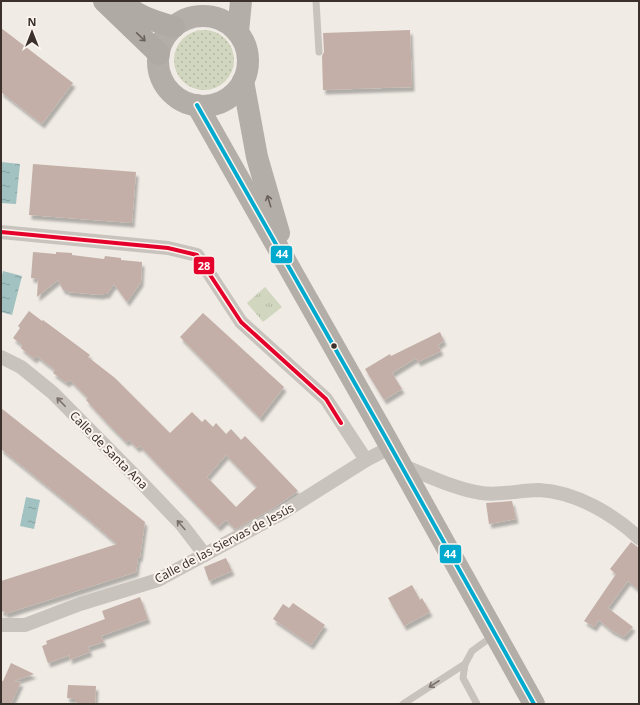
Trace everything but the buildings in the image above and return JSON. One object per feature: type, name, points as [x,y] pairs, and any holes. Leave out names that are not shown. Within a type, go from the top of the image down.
[{"type":"highway","points":[[109,1],[128,8],[147,19],[174,27]]},
{"type":"highway","points":[[109,1],[140,37],[159,54]]},
{"type":"highway","points":[[202,16],[218,1]]},
{"type":"highway","points":[[238,32],[241,1]]},
{"type":"highway","points":[[202,16],[215,18],[228,23],[238,32],[245,44],[248,56],[248,69],[243,81],[235,93],[224,101],[210,105],[197,105],[183,101],[171,93],[163,81],[158,68],[159,54],[164,39],[174,27],[187,19],[202,16]]},
{"type":"highway","points":[[243,81],[257,157],[289,265]]},
{"type":"highway","points":[[197,105],[254,208],[289,265],[534,704]]},
{"type":"street","points":[[1,232],[168,248],[197,256],[241,322],[326,399],[366,460]]},
{"type":"street","name":"Calle de Santa Ana","points":[[1,357],[21,367],[53,394],[166,508],[206,555]]},
{"type":"street","points":[[396,456],[460,488],[483,493],[540,490],[568,495],[596,508],[625,525],[639,538]]},
{"type":"street","name":"Calle de las Siervas de Jesús","points":[[1,625],[26,624],[80,604],[158,580],[282,513],[366,460],[396,456]]},
{"type":"lane","points":[[316,1],[319,52]]},
{"type":"lane","points":[[477,704],[463,678],[465,664],[472,651],[496,634]]},
{"type":"lane","points":[[403,704],[465,664]]},
{"type":"green space","points":[[198,30],[210,30],[226,38],[232,48],[234,60],[232,72],[226,82],[210,90],[198,90],[182,82],[174,66],[174,54],[182,38]]},
{"type":"green space","points":[[265,287],[282,307],[263,322],[247,303]]},
{"type":"water","points":[[1,162],[20,164],[16,204],[1,203]]},
{"type":"water","points":[[3,271],[22,276],[12,315],[1,312],[1,279]]},
{"type":"water","points":[[26,497],[40,500],[34,529],[20,526]]},
{"type":"transit line","name":"44","points":[[197,105],[383,433],[534,704]]},
{"type":"transit line","name":"28","points":[[1,232],[168,248],[197,255],[241,322],[326,399],[341,423]]}]
